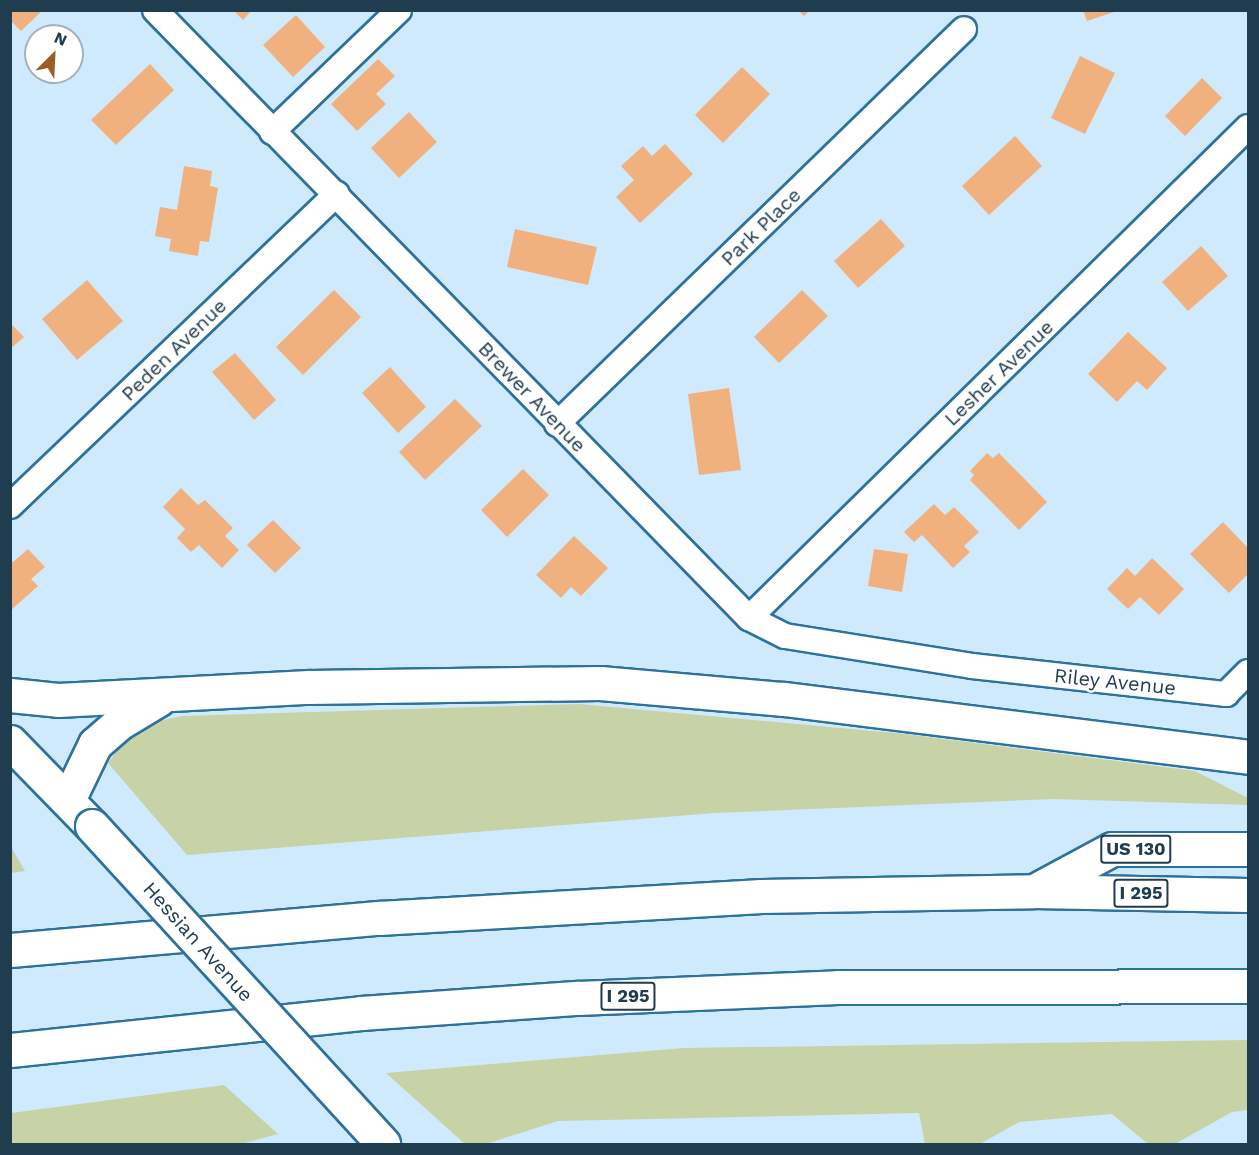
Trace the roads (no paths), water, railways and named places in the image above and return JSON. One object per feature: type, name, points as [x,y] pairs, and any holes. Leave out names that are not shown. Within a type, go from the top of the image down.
[{"type":"main road","points":[[10,695],[58,700],[161,698],[309,687],[600,683],[784,699],[1248,757]]},
{"type":"main road","points":[[68,800],[95,744],[119,723],[161,698]]},
{"type":"main road","name":"Hessian Avenue","points":[[10,742],[68,800],[382,1144]]},
{"type":"main road","name":"US 130","points":[[1034,891],[1112,849],[1248,849]]},
{"type":"main road","name":"I 295","points":[[10,950],[522,908],[761,896],[1034,891],[1248,895]]},
{"type":"main road","name":"I 295","points":[[10,1050],[361,1013],[578,998],[838,987],[1248,986]]},
{"type":"street","name":"Brewer Avenue","points":[[155,10],[749,618],[785,636],[972,666]]},
{"type":"street","points":[[272,132],[399,10]]},
{"type":"street","name":"Park Place","points":[[557,424],[964,29]]},
{"type":"street","name":"Lesher Avenue","points":[[749,618],[1248,128]]},
{"type":"street","name":"Peden Avenue","points":[[10,506],[337,194]]},
{"type":"street","name":"Riley Avenue","points":[[972,666],[1237,696],[1248,672]]}]
